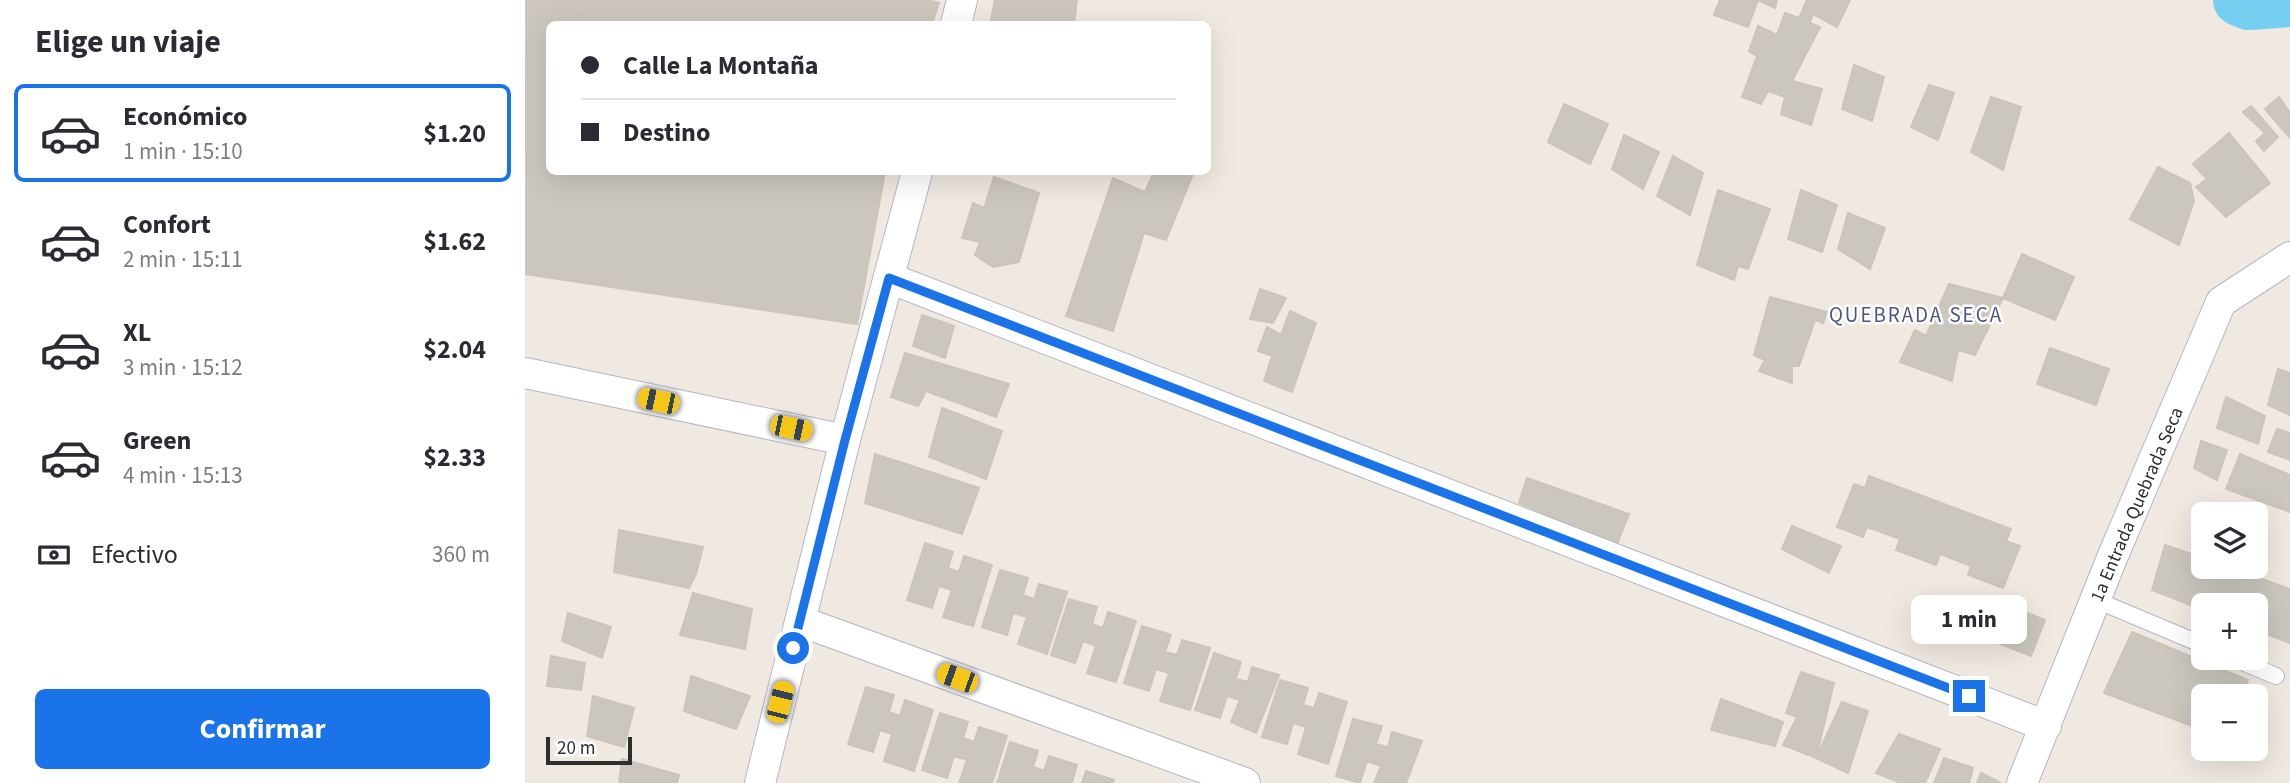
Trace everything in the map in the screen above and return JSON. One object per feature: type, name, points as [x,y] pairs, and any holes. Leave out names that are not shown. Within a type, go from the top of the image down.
[{"type":"street","points":[[956,21],[962,0]]},
{"type":"street","points":[[760,783],[845,440],[916,175]]},
{"type":"street","name":"1a Entrada Quebrada Seca","points":[[2022,783],[2221,302],[2290,257]]},
{"type":"street","points":[[889,278],[2046,726]]},
{"type":"street","points":[[525,373],[845,440]]},
{"type":"street","points":[[800,621],[1245,783]]},
{"type":"lane","points":[[2096,600],[2191,640]]},
{"type":"lane","points":[[2262,670],[2276,676]]},
{"type":"building","points":[[525,0],[928,0],[939,3],[933,21],[546,21],[546,175],[884,175],[857,324],[525,274]]},
{"type":"building","points":[[995,0],[1077,0],[1074,21],[991,21]]},
{"type":"building","points":[[1720,0],[1758,0],[1748,27],[1714,15]]},
{"type":"building","points":[[1758,0],[1777,0],[1775,8]]},
{"type":"building","points":[[1807,0],[1850,0],[1837,27],[1813,14],[1810,23],[1820,27],[1792,81],[1822,89],[1811,125],[1781,114],[1785,97],[1768,91],[1761,104],[1742,97],[1757,56],[1749,51],[1758,26],[1777,35],[1785,13],[1799,18]]},
{"type":"building","points":[[1854,65],[1884,77],[1872,121],[1842,109]]},
{"type":"building","points":[[1929,85],[1954,93],[1938,140],[1911,127]]},
{"type":"building","points":[[1991,97],[2021,107],[2003,170],[1971,152]]},
{"type":"building","points":[[2279,97],[2290,113],[2290,138],[2265,109]]},
{"type":"building","points":[[1564,104],[1608,124],[1590,164],[1548,142]]},
{"type":"building","points":[[2251,106],[2278,137],[2264,151],[2256,141],[2265,133],[2243,112]]},
{"type":"building","points":[[2229,133],[2270,183],[2226,217],[2196,187],[2207,179],[2193,164]]},
{"type":"building","points":[[1624,135],[1659,152],[1643,189],[1612,169]]},
{"type":"building","points":[[1673,156],[1703,173],[1690,215],[1657,196]]},
{"type":"building","points":[[2158,167],[2190,183],[2194,201],[2179,245],[2130,219]]},
{"type":"building","points":[[1153,175],[1193,175],[1166,240],[1144,233],[1113,331],[1066,316],[1113,178],[1145,192]]},
{"type":"building","points":[[994,177],[1039,193],[1019,262],[993,267],[975,255],[980,242],[962,238],[973,203],[984,208]]},
{"type":"building","points":[[1718,190],[1770,209],[1748,269],[1738,266],[1734,280],[1697,265]]},
{"type":"building","points":[[1801,190],[1837,205],[1822,252],[1788,239]]},
{"type":"building","points":[[1848,213],[1885,228],[1870,269],[1838,249]]},
{"type":"building","points":[[2022,254],[2074,277],[2055,320],[2003,298]]},
{"type":"building","points":[[1949,284],[2003,298],[1975,355],[1958,350],[1952,381],[1900,362],[1915,330],[1926,336]]},
{"type":"building","points":[[1260,289],[1286,298],[1273,323],[1250,319]]},
{"type":"building","points":[[1770,297],[1827,312],[1823,323],[1815,320],[1799,366],[1792,366],[1792,383],[1759,371],[1765,360],[1754,355]]},
{"type":"building","points":[[1290,311],[1316,323],[1292,392],[1264,381],[1272,356],[1258,351],[1267,327],[1281,335]]},
{"type":"building","points":[[922,315],[954,326],[945,358],[913,346]]},
{"type":"building","points":[[2050,348],[2109,369],[2096,405],[2037,384]]},
{"type":"building","points":[[905,353],[1009,384],[996,417],[926,391],[918,406],[891,397]]},
{"type":"building","points":[[2278,369],[2290,373],[2290,415],[2268,405]]},
{"type":"building","points":[[2226,397],[2265,416],[2258,444],[2217,428]]},
{"type":"building","points":[[942,408],[1002,431],[986,479],[929,457]]},
{"type":"building","points":[[2277,429],[2290,433],[2290,460],[2268,452]]},
{"type":"building","points":[[2201,441],[2227,450],[2217,480],[2194,468]]},
{"type":"building","points":[[875,454],[979,488],[962,534],[865,503]]},
{"type":"building","points":[[2240,454],[2290,475],[2290,512],[2268,502],[2226,489]]},
{"type":"building","points":[[1869,476],[2011,529],[2006,541],[2020,546],[2003,588],[1968,575],[1971,566],[1940,554],[1936,565],[1896,550],[1900,539],[1867,527],[1863,537],[1837,527],[1854,484],[1865,488]]},
{"type":"building","points":[[1527,478],[1629,514],[1617,544],[1519,503]]},
{"type":"building","points":[[1792,526],[1841,546],[1829,573],[1782,549]]},
{"type":"building","points":[[619,530],[703,547],[696,574],[689,588],[614,572]]},
{"type":"building","points":[[925,543],[953,552],[948,568],[959,572],[964,556],[992,565],[973,626],[943,617],[952,590],[939,586],[932,608],[907,600]]},
{"type":"building","points":[[2165,545],[2191,554],[2191,579],[2262,579],[2290,589],[2290,643],[2268,635],[2268,593],[2191,593],[2191,605],[2152,590]]},
{"type":"building","points":[[1000,570],[1028,578],[1023,595],[1034,599],[1039,584],[1067,592],[1047,654],[1018,644],[1027,617],[1013,613],[1007,635],[982,627]]},
{"type":"building","points":[[693,593],[752,609],[745,649],[680,635]]},
{"type":"building","points":[[1986,596],[2045,620],[2031,656],[1972,633]]},
{"type":"building","points":[[1069,599],[1097,607],[1092,624],[1103,628],[1108,612],[1136,621],[1116,682],[1087,673],[1096,646],[1083,641],[1075,663],[1051,655]]},
{"type":"building","points":[[568,613],[611,627],[602,658],[562,641]]},
{"type":"building","points":[[1142,626],[1171,635],[1165,652],[1177,655],[1182,640],[1210,648],[1190,710],[1160,701],[1169,673],[1156,669],[1149,691],[1124,683]]},
{"type":"building","points":[[2132,632],[2191,656],[2191,670],[2224,670],[2248,680],[2247,684],[2191,684],[2191,726],[2104,693]]},
{"type":"building","points":[[1214,653],[1241,662],[1236,679],[1248,682],[1252,667],[1279,675],[1256,733],[1231,722],[1240,700],[1227,696],[1220,718],[1195,710]]},
{"type":"building","points":[[551,656],[585,663],[581,690],[547,686]]},
{"type":"building","points":[[1801,672],[1834,683],[1816,758],[1783,745],[1797,717],[1786,713]]},
{"type":"building","points":[[691,676],[750,696],[736,729],[684,711]]},
{"type":"building","points":[[1280,680],[1308,688],[1303,705],[1314,708],[1319,693],[1347,702],[1328,764],[1298,754],[1306,727],[1293,723],[1287,744],[1262,737]]},
{"type":"building","points":[[866,687],[894,695],[889,712],[900,716],[905,700],[933,710],[914,771],[884,761],[892,734],[880,730],[873,752],[848,744]]},
{"type":"building","points":[[593,696],[634,708],[624,747],[587,736]]},
{"type":"building","points":[[1721,699],[1783,722],[1775,746],[1711,730]]},
{"type":"building","points":[[1842,702],[1868,711],[1848,773],[1816,758]]},
{"type":"building","points":[[940,713],[968,722],[963,738],[974,742],[979,727],[1007,736],[992,783],[959,783],[967,760],[954,756],[947,778],[922,770]]},
{"type":"building","points":[[1353,719],[1382,726],[1376,744],[1388,747],[1392,732],[1422,741],[1406,783],[1374,783],[1381,766],[1367,761],[1360,783],[1336,776]]},
{"type":"building","points":[[1899,734],[1940,749],[1925,783],[1901,783],[1876,773]]},
{"type":"building","points":[[1010,742],[1038,751],[1033,767],[1044,771],[1049,756],[1077,765],[1072,783],[997,783]]},
{"type":"building","points":[[1944,758],[1973,768],[1969,783],[1934,783]]},
{"type":"building","points":[[622,759],[679,775],[677,783],[619,783]]},
{"type":"building","points":[[1086,771],[1114,780],[1113,783],[1082,783]]},
{"type":"building","points":[[1981,773],[2001,783],[1977,783]]},
{"type":"waterway","points":[[2239,0],[2249,4],[2290,1]]},
{"type":"district","name":"QUEBRADA SECA","points":[[1916,315]]},
{"type":"route","points":[[793,648],[889,278],[1969,696]]}]
